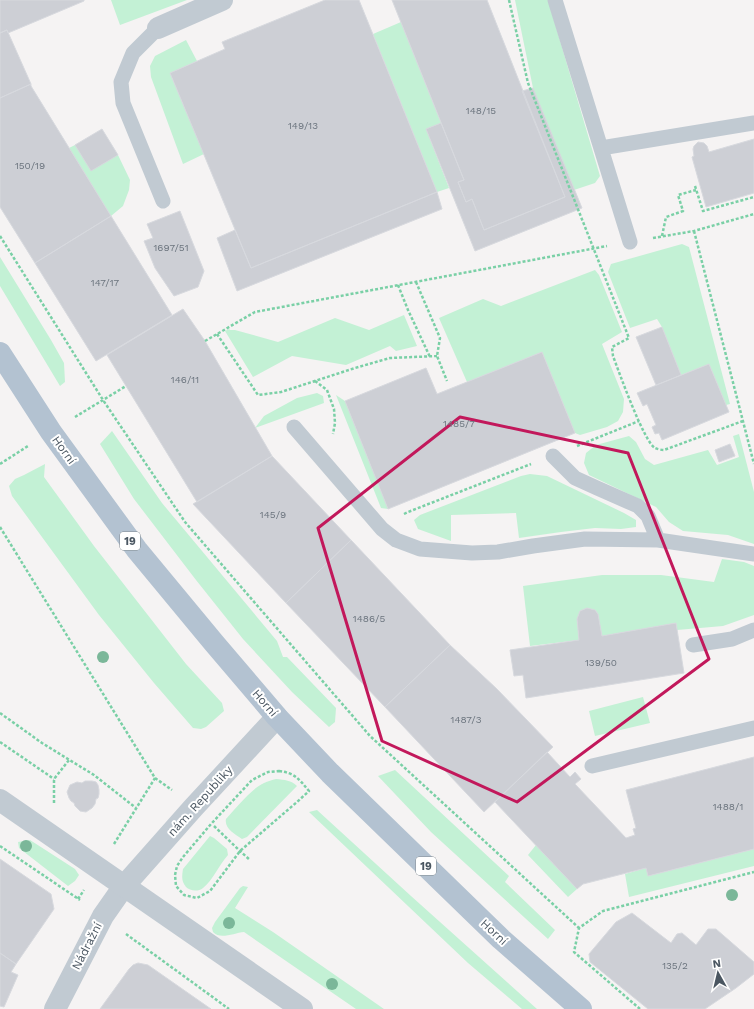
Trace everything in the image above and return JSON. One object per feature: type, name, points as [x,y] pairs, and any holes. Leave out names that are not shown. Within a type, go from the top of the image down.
[{"type":"main road","name":"Horní","points":[[0,353],[50,432],[137,550],[277,716],[330,773],[501,939],[581,1009]]},
{"type":"street","points":[[158,28],[222,0]]},
{"type":"street","name":"nám. Republiky","points":[[124,886],[192,808],[277,716]]},
{"type":"street","points":[[0,800],[302,1009]]},
{"type":"street","name":"Nádražní","points":[[55,1009],[103,916],[124,886]]},
{"type":"lane","points":[[555,0],[630,242]]},
{"type":"lane","points":[[158,28],[132,54],[121,82],[123,103],[162,201]]},
{"type":"lane","points":[[601,148],[754,123]]},
{"type":"lane","points":[[294,427],[382,529],[396,540],[420,549],[472,553],[498,552],[585,539],[658,540],[754,554]]},
{"type":"lane","points":[[553,456],[575,478],[638,506],[648,516],[658,540]]},
{"type":"lane","points":[[693,645],[732,639],[754,630]]},
{"type":"lane","points":[[592,766],[754,728]]},
{"type":"path","points":[[509,0],[528,83],[629,338],[612,347],[613,356],[647,439],[654,448],[664,450],[743,422]]},
{"type":"path","points":[[662,236],[666,217],[683,211],[678,195],[696,188],[702,211],[754,197]]},
{"type":"path","points":[[205,341],[255,312],[694,231],[754,214]]},
{"type":"path","points":[[694,231],[754,464]]},
{"type":"path","points":[[0,236],[103,400],[185,522],[370,736],[579,928]]},
{"type":"path","points":[[416,282],[440,338],[437,356],[447,381]]},
{"type":"path","points":[[398,285],[430,357]]},
{"type":"path","points":[[217,334],[258,395],[281,392],[390,358],[437,356]]},
{"type":"path","points":[[314,381],[327,390],[334,409],[336,423],[326,464]]},
{"type":"path","points":[[0,464],[126,386]]},
{"type":"path","points":[[382,529],[408,512],[639,421]]},
{"type":"path","points":[[0,527],[154,778],[110,850]]},
{"type":"path","points":[[0,713],[42,743],[94,775],[136,808]]},
{"type":"path","points":[[0,742],[54,779],[69,760]]},
{"type":"path","points":[[176,886],[184,895],[197,898],[210,891],[240,851],[309,791],[297,776],[279,770],[268,772],[252,780],[211,824],[240,851],[250,860]]},
{"type":"path","points":[[0,846],[103,916],[229,1009]]},
{"type":"path","points":[[640,1009],[574,952],[579,928],[604,911],[754,872]]},
{"type":"highlighted area","points":[[460,417],[628,453],[709,659],[517,802],[382,741],[318,528]]},
{"type":"green space","points":[[111,0],[187,0],[120,25]]},
{"type":"green space","points":[[515,0],[548,0],[600,176],[595,183],[574,190],[533,88]]},
{"type":"green space","points":[[401,22],[441,123],[426,129],[449,188],[437,192],[373,34]]},
{"type":"green space","points":[[186,40],[197,61],[170,73],[204,154],[183,164],[151,77],[150,66],[155,56]]},
{"type":"green space","points":[[75,145],[118,155],[130,180],[129,190],[123,206],[111,216],[69,148]]},
{"type":"green space","points":[[682,244],[689,247],[730,404],[726,405],[709,364],[681,375],[662,327],[657,319],[630,328],[608,272],[611,264]]},
{"type":"green space","points":[[0,257],[64,363],[65,382],[60,386],[0,286]]},
{"type":"green space","points":[[595,270],[599,275],[622,332],[602,344],[624,399],[623,412],[618,421],[607,427],[580,435],[575,433],[542,352],[467,382],[439,318],[483,299],[501,306]]},
{"type":"green space","points":[[404,315],[417,346],[396,351],[390,346],[346,365],[292,356],[253,377],[225,331],[229,329],[235,330],[278,342],[335,318],[369,330]]},
{"type":"green space","points":[[317,393],[323,396],[324,403],[255,428],[264,416],[297,398]]},
{"type":"green space","points":[[336,395],[345,401],[388,509],[381,508]]},
{"type":"green space","points":[[112,431],[162,503],[277,641],[283,657],[287,657],[336,708],[335,722],[329,727],[292,692],[243,639],[134,499],[100,444]]},
{"type":"green space","points":[[739,434],[754,492],[754,544],[728,535],[683,531],[669,522],[656,507],[589,475],[584,463],[586,453],[596,445],[629,436],[636,442],[645,459],[654,465],[708,450],[717,465],[739,457],[733,436]]},
{"type":"green space","points":[[45,464],[44,477],[94,546],[186,664],[222,703],[224,711],[206,727],[201,729],[193,728],[154,683],[99,615],[12,496],[9,486],[15,479]]},
{"type":"green space","points":[[530,474],[547,476],[624,513],[636,520],[636,527],[621,529],[595,528],[519,538],[516,513],[451,515],[451,541],[418,529],[414,520],[420,515],[521,476]]},
{"type":"green space","points":[[722,559],[744,562],[754,566],[754,615],[723,626],[677,630],[676,623],[602,636],[598,614],[595,610],[587,608],[580,611],[577,619],[579,640],[530,646],[523,586],[602,575],[661,575],[714,582]]},
{"type":"green space","points":[[643,697],[650,723],[595,736],[589,711]]},
{"type":"green space","points":[[395,770],[509,876],[505,882],[555,930],[548,939],[431,832],[378,776]]},
{"type":"green space","points":[[276,779],[290,781],[297,786],[247,837],[242,839],[233,833],[228,828],[226,819],[254,789],[268,781]]},
{"type":"green space","points":[[317,810],[537,1009],[522,1009],[468,963],[309,812]]},
{"type":"green space","points":[[210,836],[227,849],[228,855],[210,881],[203,888],[196,890],[190,889],[183,883],[183,869]]},
{"type":"green space","points":[[30,840],[75,869],[79,875],[75,881],[68,886],[19,848],[18,842]]},
{"type":"green space","points":[[536,845],[577,889],[568,897],[528,855]]},
{"type":"green space","points":[[754,849],[754,866],[629,897],[625,874],[646,868],[648,876]]},
{"type":"green space","points":[[243,886],[248,887],[235,908],[273,932],[384,1009],[356,1009],[244,932],[219,936],[213,932],[212,928],[215,922]]},
{"type":"building","points":[[0,0],[84,1],[8,33],[7,30],[0,33]]},
{"type":"building","points":[[325,0],[359,0],[437,192],[251,268],[170,73],[225,49],[222,42]]},
{"type":"building","points":[[392,0],[487,0],[565,197],[484,230],[472,199],[466,202],[458,182],[464,180]]},
{"type":"building","points":[[7,30],[31,84],[0,98],[0,33]]},
{"type":"building","points":[[31,84],[111,216],[35,263],[0,207],[0,98]]},
{"type":"building","points":[[533,88],[582,208],[475,251],[426,129],[441,123],[464,180],[458,182],[466,202],[472,199],[484,230],[565,197],[522,91]]},
{"type":"building","points":[[102,129],[118,155],[91,171],[75,145]]},
{"type":"building","points":[[754,139],[754,193],[706,207],[692,157],[694,156],[694,146],[698,142],[704,143],[709,152]]},
{"type":"building","points":[[437,192],[442,209],[237,291],[217,238],[235,230],[251,268]]},
{"type":"building","points":[[180,211],[204,271],[198,287],[174,296],[155,268],[144,241],[153,238],[147,224]]},
{"type":"building","points":[[111,216],[172,315],[96,361],[35,263]]},
{"type":"building","points":[[183,309],[205,341],[272,456],[197,502],[107,355]]},
{"type":"building","points":[[662,327],[681,375],[656,385],[636,337]]},
{"type":"building","points":[[542,352],[575,433],[388,509],[345,401],[426,368],[437,394]]},
{"type":"building","points":[[709,364],[729,412],[662,440],[659,433],[655,434],[652,427],[656,425],[647,404],[643,406],[637,393]]},
{"type":"building","points":[[730,444],[735,456],[719,462],[715,450]]},
{"type":"building","points":[[272,456],[351,540],[286,603],[193,504]]},
{"type":"building","points":[[351,540],[450,645],[385,707],[286,603]]},
{"type":"building","points":[[587,608],[595,610],[598,614],[602,636],[676,623],[684,673],[526,698],[523,675],[514,676],[510,650],[579,640],[577,619],[580,611]]},
{"type":"building","points":[[450,645],[497,689],[553,747],[484,812],[385,707]]},
{"type":"building","points":[[547,752],[570,777],[575,772],[581,779],[575,784],[626,838],[635,835],[633,829],[636,828],[626,790],[754,757],[754,849],[648,876],[646,868],[583,884],[577,889],[495,802]]},
{"type":"building","points":[[85,781],[96,782],[99,790],[98,798],[96,799],[95,804],[86,812],[80,811],[75,806],[69,798],[67,792],[70,785]]},
{"type":"building","points":[[0,859],[51,894],[54,909],[16,964],[0,953]]},
{"type":"building","points":[[632,913],[671,943],[677,934],[682,933],[696,945],[708,929],[716,929],[754,962],[754,974],[705,1009],[648,1009],[590,962],[589,954],[616,922]]},
{"type":"building","points":[[0,953],[16,964],[11,972],[18,975],[4,1007],[0,1006]]},
{"type":"building","points":[[138,963],[148,965],[211,1009],[100,1009],[129,969]]}]
